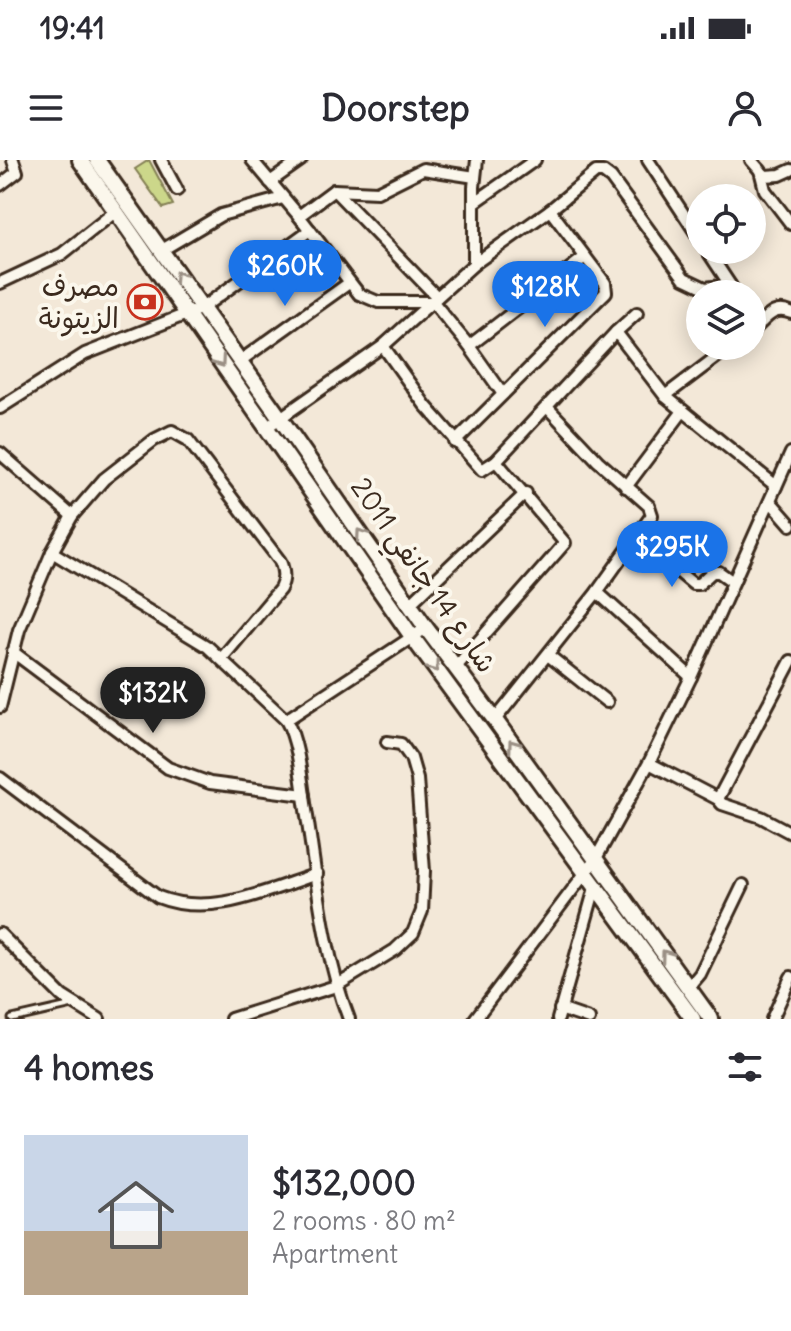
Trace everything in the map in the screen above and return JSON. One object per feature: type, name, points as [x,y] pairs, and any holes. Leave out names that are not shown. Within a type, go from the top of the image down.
[{"type":"main road","name":"شارع 14 جانفي 2011","points":[[80,160],[413,638],[711,1019]]},
{"type":"main road","name":"شارع 14 جانفي 2011","points":[[97,160],[426,628],[495,720],[693,1019]]},
{"type":"street","points":[[0,185],[17,172],[13,160]]},
{"type":"street","points":[[161,160],[177,190]]},
{"type":"street","points":[[252,160],[359,294],[378,302],[435,299]]},
{"type":"street","points":[[270,182],[301,160]]},
{"type":"street","points":[[474,264],[477,160]]},
{"type":"street","points":[[474,203],[535,160]]},
{"type":"street","points":[[648,160],[686,218]]},
{"type":"street","points":[[751,160],[765,176],[791,170]]},
{"type":"street","points":[[299,216],[334,190],[377,192],[423,169],[475,177]]},
{"type":"street","points":[[760,170],[765,190],[791,224]]},
{"type":"street","points":[[266,428],[383,346],[474,264],[550,210],[593,173],[606,173],[679,273],[691,280]]},
{"type":"street","points":[[334,190],[435,299],[503,394]]},
{"type":"street","points":[[162,250],[221,215],[283,198]]},
{"type":"street","points":[[455,442],[606,292],[605,283],[550,210]]},
{"type":"street","points":[[0,283],[62,254],[116,211]]},
{"type":"street","points":[[0,408],[85,354],[202,308],[310,230]]},
{"type":"street","points":[[469,346],[585,257]]},
{"type":"street","points":[[240,361],[349,283]]},
{"type":"street","points":[[766,317],[778,310],[791,313]]},
{"type":"street","points":[[383,346],[455,442],[482,470],[496,461],[637,313]]},
{"type":"street","points":[[616,332],[665,396],[776,486]]},
{"type":"street","points":[[665,396],[713,360]]},
{"type":"street","points":[[495,720],[597,592],[652,515],[652,510],[547,407]]},
{"type":"street","points":[[626,487],[683,411]]},
{"type":"street","points":[[0,707],[13,652],[31,600],[72,516],[104,479],[164,433],[172,431],[188,440],[283,569],[284,580],[280,589],[222,658]]},
{"type":"street","points":[[0,453],[72,516]]},
{"type":"street","points":[[475,1019],[593,872],[691,677],[791,453]]},
{"type":"street","points":[[456,667],[565,543],[496,461]]},
{"type":"street","points":[[410,604],[526,493]]},
{"type":"street","points":[[770,501],[791,525]]},
{"type":"street","points":[[637,537],[693,584],[699,584],[712,572],[719,572],[733,582]]},
{"type":"street","points":[[52,552],[132,599],[222,658],[286,720],[304,795],[336,986],[349,1019]]},
{"type":"street","points":[[597,592],[691,677]]},
{"type":"street","points":[[286,720],[426,628]]},
{"type":"street","points":[[13,652],[168,768],[210,783],[304,795]]},
{"type":"street","points":[[548,655],[607,702]]},
{"type":"street","points":[[718,799],[791,662]]},
{"type":"street","points":[[231,1019],[336,986],[405,943],[413,933],[422,911],[424,871],[417,779],[411,758],[401,744],[387,742]]},
{"type":"street","points":[[649,763],[718,799],[722,804],[761,817],[791,833]]},
{"type":"street","points":[[0,778],[158,897],[177,905],[200,906],[233,901],[317,874]]},
{"type":"street","points":[[589,1019],[559,1014],[593,872]]},
{"type":"street","points":[[689,987],[700,974],[743,885]]},
{"type":"street","points":[[0,934],[73,1005],[99,1019]]},
{"type":"street","points":[[772,1019],[791,977]]},
{"type":"lane","points":[[12,1019],[73,1005]]},
{"type":"green space","points":[[149,160],[173,205],[163,208],[135,169]]},
{"type":"place","name":"مصرف الزيتونة","points":[[145,302]]}]
